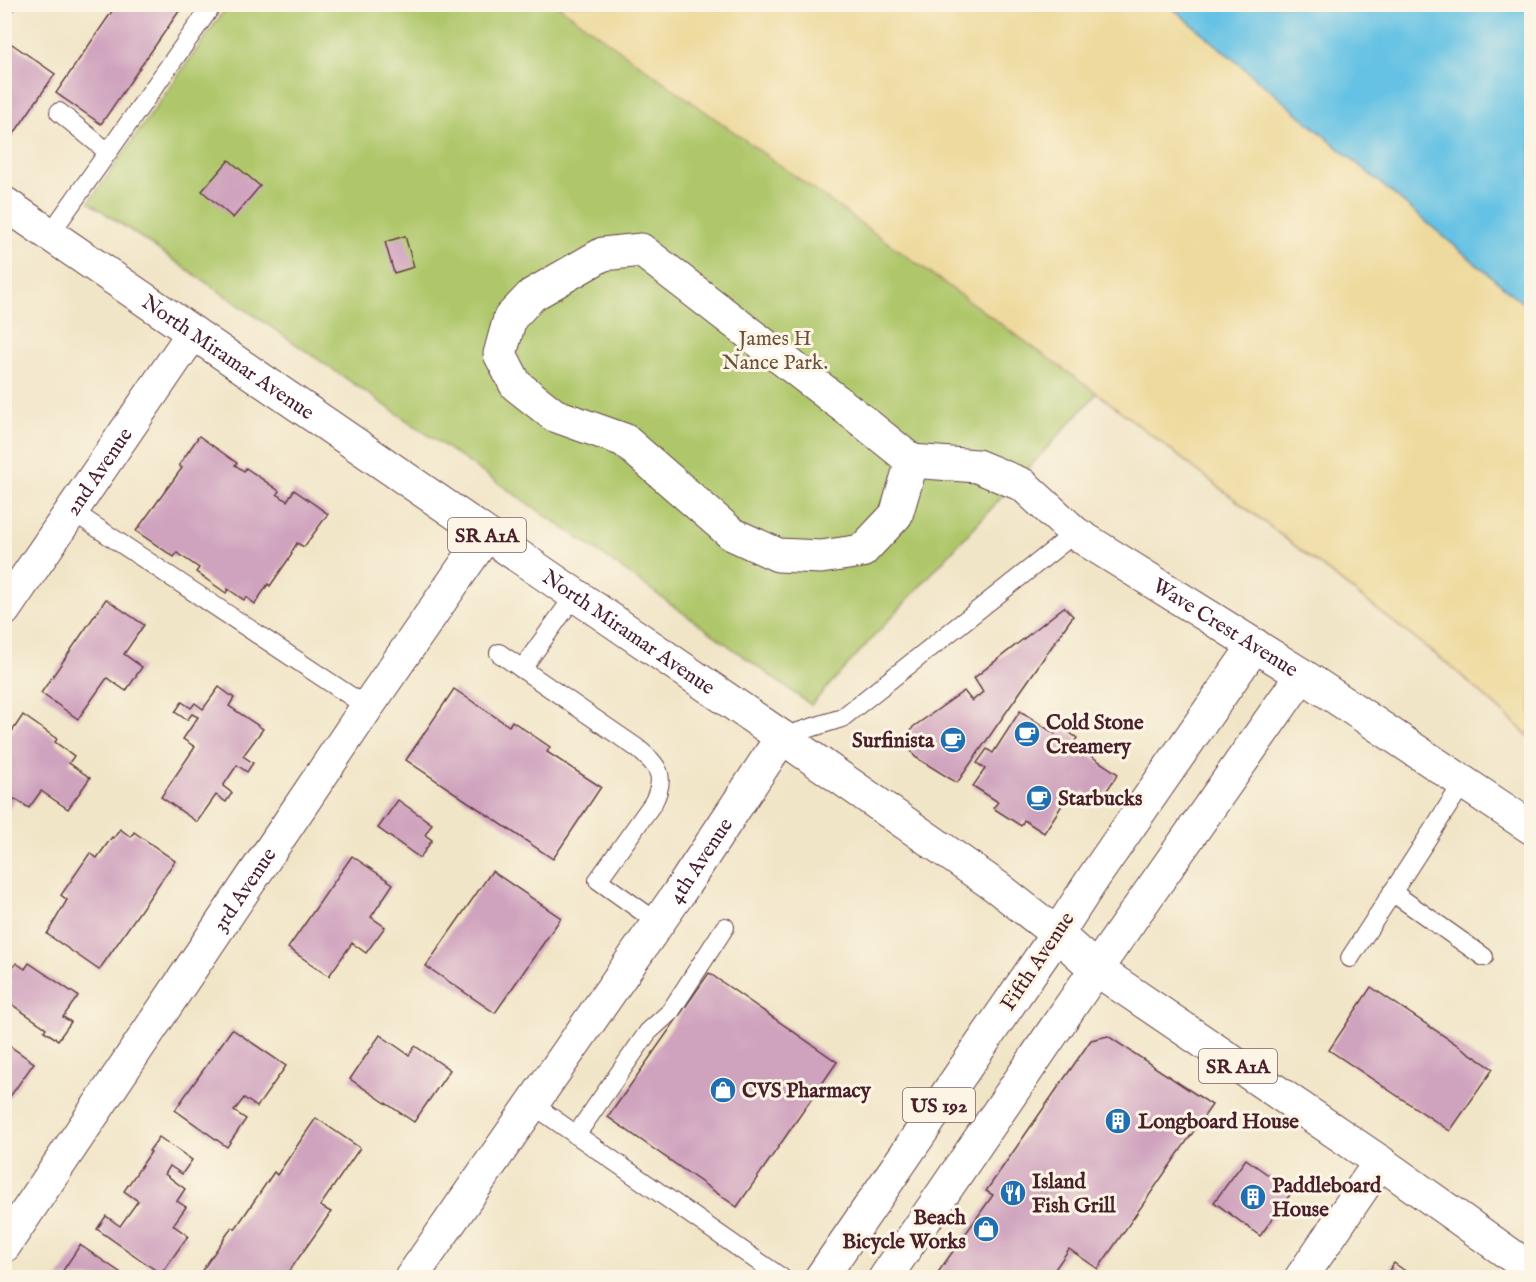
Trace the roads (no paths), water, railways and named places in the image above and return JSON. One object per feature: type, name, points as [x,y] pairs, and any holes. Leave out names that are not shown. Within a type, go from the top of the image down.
[{"type":"street","name":"North Miramar Avenue","points":[[4,203],[997,887],[1057,934],[1096,969]]},
{"type":"street","points":[[641,250],[912,461],[896,515],[862,551],[821,558],[778,555],[732,534],[624,440],[554,415],[516,386],[500,354],[510,318],[532,295],[603,254],[641,250]]},
{"type":"street","name":"2nd Avenue","points":[[4,610],[193,333]]},
{"type":"street","name":"Wave Crest Avenue","points":[[912,461],[977,466],[1023,484],[1075,533],[1302,675],[1532,828]]},
{"type":"street","name":"3rd Avenue","points":[[4,1246],[367,707],[486,535]]},
{"type":"street","name":"Fifth Avenue","points":[[821,1278],[1255,645]]},
{"type":"street","points":[[1096,969],[1302,675]]},
{"type":"street","name":"4th Avenue","points":[[411,1278],[782,737]]},
{"type":"street","name":"SR A1A","points":[[1096,969],[1380,1162],[1532,1270]]},
{"type":"street","name":"US 192","points":[[885,1278],[1096,969]]},
{"type":"street","points":[[1301,1278],[1380,1162]]},
{"type":"lane","points":[[50,234],[213,4]]},
{"type":"lane","points":[[58,112],[108,152]]},
{"type":"lane","points":[[72,511],[367,707]]},
{"type":"lane","points":[[782,737],[843,718],[1075,533]]},
{"type":"lane","points":[[522,669],[575,596]]},
{"type":"lane","points":[[499,653],[637,748],[656,766],[660,778],[660,789],[653,803],[598,880],[657,922]]},
{"type":"lane","points":[[1350,958],[1463,783]]},
{"type":"lane","points":[[1392,892],[1484,957]]},
{"type":"lane","points":[[576,1135],[648,1032],[670,1012],[725,927]]},
{"type":"lane","points":[[532,1104],[782,1278]]},
{"type":"water","points":[[1169,5],[1531,5],[1531,310]]},
{"type":"place","name":"Cold Stone Creamery","points":[[1027,734]]},
{"type":"place","name":"Surfinista","points":[[953,740]]},
{"type":"place","name":"Starbucks","points":[[1039,798]]},
{"type":"place","name":"CVS Pharmacy","points":[[723,1090]]},
{"type":"place","name":"Longboard House","points":[[1118,1121]]},
{"type":"place","name":"Island Fish Grill","points":[[1013,1193]]},
{"type":"place","name":"Paddleboard House","points":[[1253,1197]]},
{"type":"place","name":"Beach Bicycle Works","points":[[986,1229]]},
{"type":"park label","name":"James H Nance Park.","points":[[775,350]]}]
